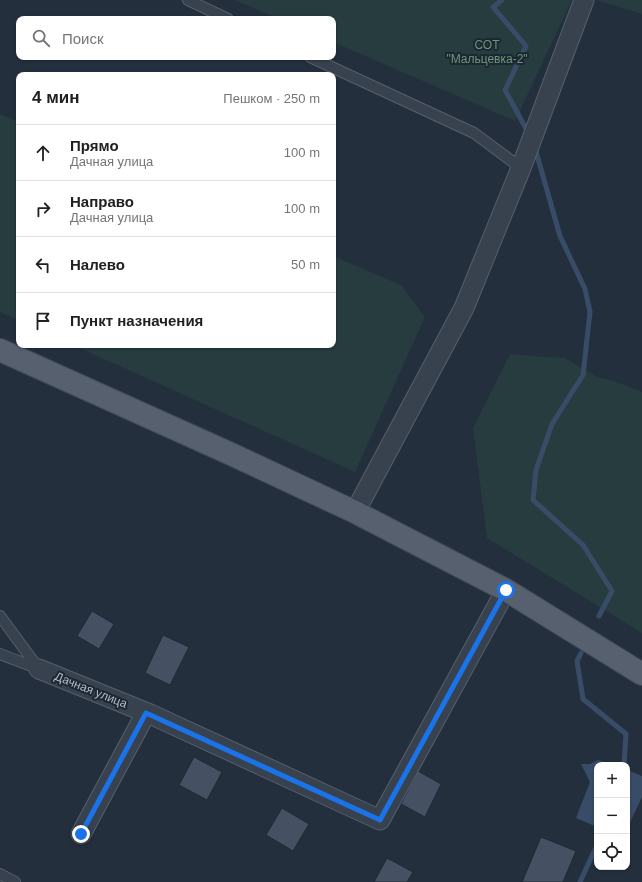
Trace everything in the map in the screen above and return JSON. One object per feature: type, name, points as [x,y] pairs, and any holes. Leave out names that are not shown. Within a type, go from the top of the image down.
[{"type":"main road","points":[[0,350],[231,454],[355,512],[506,590],[642,674]]},
{"type":"street","points":[[355,512],[464,308],[521,168],[584,0]]},
{"type":"street","name":"Дачная улица","points":[[39,669],[146,713],[380,820],[506,590]]},
{"type":"street","points":[[81,834],[146,713]]},
{"type":"lane","points":[[190,0],[222,16]]},
{"type":"lane","points":[[316,60],[474,133],[521,168]]},
{"type":"lane","points":[[0,616],[39,669]]},
{"type":"lane","name":"Дачная улица","points":[[0,654],[39,669]]},
{"type":"lane","points":[[0,874],[15,882]]},
{"type":"green space","name":"СОТ \"Мальцевка-2\"","points":[[235,0],[572,0],[515,121],[336,43],[336,16],[272,16]]},
{"type":"green space","points":[[596,0],[642,0],[642,14]]},
{"type":"green space","points":[[0,114],[16,121],[16,320],[0,312]]},
{"type":"green space","points":[[336,257],[401,285],[425,317],[355,472],[80,348],[336,348]]},
{"type":"green space","points":[[510,354],[565,358],[597,377],[614,381],[642,392],[642,633],[487,538],[473,428]]},
{"type":"water","points":[[594,762],[594,826],[576,818],[590,782],[581,764],[590,764]]},
{"type":"water","points":[[630,771],[642,776],[642,797],[630,823]]},
{"type":"building","points":[[92,611],[114,624],[99,649],[77,636]]},
{"type":"building","points":[[163,635],[189,647],[170,685],[145,673]]},
{"type":"building","points":[[194,757],[222,772],[207,800],[179,785]]},
{"type":"building","points":[[418,771],[441,784],[425,817],[401,804]]},
{"type":"building","points":[[282,808],[309,824],[293,851],[266,835]]},
{"type":"building","points":[[541,837],[576,851],[563,882],[522,882]]},
{"type":"building","points":[[387,858],[413,872],[407,882],[374,882]]},
{"type":"waterway","points":[[502,0],[493,7],[526,46],[505,90],[529,134]]},
{"type":"waterway","points":[[535,148],[560,236],[585,289],[590,312],[583,375],[552,424],[536,470],[533,500],[583,545],[612,591],[599,616]]},
{"type":"waterway","points":[[581,653],[577,661],[583,699],[626,734],[624,762]]},
{"type":"waterway","points":[[580,882],[594,852]]},
{"type":"route","points":[[81,834],[146,713],[380,820],[506,590]]}]
